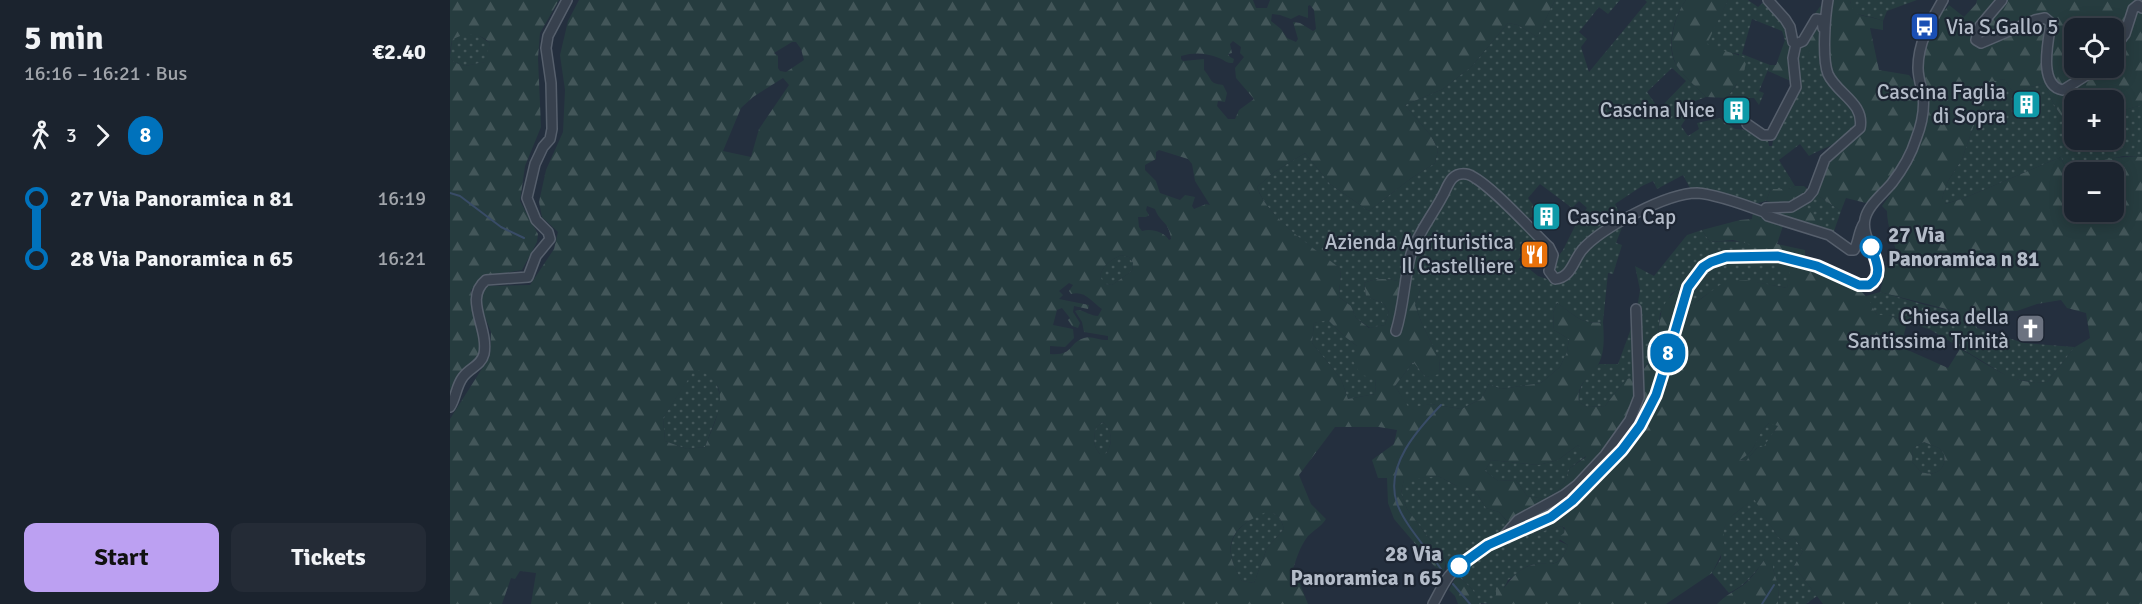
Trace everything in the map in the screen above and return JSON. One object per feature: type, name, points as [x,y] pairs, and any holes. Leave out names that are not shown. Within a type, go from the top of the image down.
[{"type":"street","points":[[450,407],[463,376],[479,364],[484,354],[483,332],[475,297],[480,286],[489,279],[510,280],[528,277],[536,256],[550,239],[548,232],[536,220],[527,198],[535,164],[543,147],[550,139],[552,129],[551,82],[546,48],[548,36],[567,0]]},
{"type":"street","points":[[1768,0],[1785,19],[1790,27],[1793,42],[1796,44]]},
{"type":"street","points":[[1396,331],[1412,253],[1425,224],[1443,197],[1452,177],[1456,175],[1470,175],[1493,192],[1549,247],[1553,255],[1549,271],[1553,278],[1557,279],[1566,275],[1579,254],[1591,242],[1622,221],[1667,199],[1683,194],[1700,193],[1764,212],[1768,216],[1829,235],[1850,250],[1854,250],[1869,209],[1904,166],[1915,142],[1924,116],[1918,67],[1921,49],[1925,32],[1943,0]]},
{"type":"street","points":[[2002,0],[1980,26],[1976,40],[1981,43],[2045,18],[2051,23],[2046,75],[2051,85],[2055,89],[2063,90],[2082,78]]},
{"type":"street","points":[[1747,124],[1771,140],[1796,87],[1793,58],[1796,44],[1803,40],[1827,5]]},
{"type":"street","points":[[1825,43],[1827,5]]},
{"type":"street","points":[[2124,35],[2133,9],[2138,5],[2142,8]]},
{"type":"street","points":[[1764,212],[1766,208],[1791,207],[1808,197],[1813,191],[1825,159],[1860,128],[1859,110],[1835,86],[1829,76],[1826,67],[1822,20],[1816,19]]},
{"type":"street","points":[[1433,604],[1446,580],[1459,566],[1476,552],[1504,537],[1551,517],[1572,501],[1633,437],[1656,395],[1688,287],[1703,267],[1726,257],[1778,256],[1817,266],[1859,285],[1869,285],[1877,278],[1878,272],[1864,223]]},
{"type":"street","points":[[1504,537],[1508,529],[1518,520],[1564,495],[1577,485],[1605,454],[1630,420],[1639,397],[1636,309]]},
{"type":"green space","points":[[450,0],[559,0],[540,33],[538,58],[541,127],[525,166],[520,201],[538,234],[537,242],[522,270],[484,277],[471,290],[481,347],[478,356],[457,376],[450,395],[450,56],[453,62],[465,66],[485,62],[490,43],[476,35],[467,35],[452,40],[450,50]]},
{"type":"green space","points":[[579,0],[1253,0],[1256,8],[1267,8],[1270,0],[1555,0],[1537,37],[1518,25],[1508,23],[1472,66],[1443,89],[1405,105],[1432,137],[1438,150],[1435,163],[1369,211],[1330,184],[1305,153],[1274,172],[1257,187],[1262,199],[1281,221],[1341,269],[1339,297],[1351,306],[1356,318],[1369,328],[1385,325],[1389,312],[1384,304],[1366,296],[1364,283],[1385,279],[1421,287],[1415,305],[1439,358],[1440,374],[1426,377],[1413,362],[1395,386],[1409,408],[1430,404],[1461,409],[1481,399],[1489,384],[1501,389],[1541,383],[1560,367],[1567,352],[1569,339],[1554,330],[1553,313],[1557,303],[1584,320],[1595,323],[1603,322],[1602,355],[1598,365],[1579,390],[1579,402],[1587,407],[1605,406],[1626,379],[1638,377],[1650,360],[1656,347],[1665,303],[1682,286],[1653,392],[1624,441],[1580,490],[1551,513],[1514,529],[1499,512],[1486,508],[1478,495],[1466,486],[1457,486],[1438,476],[1404,480],[1401,493],[1407,509],[1446,561],[1444,571],[1435,567],[1394,519],[1388,503],[1387,478],[1378,478],[1372,460],[1394,444],[1397,430],[1379,427],[1335,427],[1299,475],[1311,504],[1326,519],[1305,540],[1292,572],[1308,604],[531,604],[536,573],[520,571],[515,579],[511,578],[502,604],[450,604],[450,419],[490,356],[491,332],[481,307],[481,296],[486,286],[530,285],[554,249],[558,232],[542,217],[539,202],[546,170],[563,132],[565,90],[560,55],[568,21]],"holes":[[[1310,5],[1314,10],[1316,29],[1313,31],[1300,23],[1293,22],[1298,39],[1296,42],[1287,38],[1271,21],[1272,14],[1291,19],[1299,15],[1308,18],[1308,6]],[[1233,41],[1241,47],[1240,53],[1244,57],[1235,68],[1236,78],[1254,99],[1239,110],[1235,119],[1228,119],[1217,106],[1218,101],[1225,102],[1227,93],[1223,85],[1213,82],[1204,70],[1204,59],[1183,61],[1181,59],[1181,56],[1200,54],[1233,63],[1234,59],[1228,54],[1232,53],[1230,44]],[[796,42],[804,60],[786,72],[778,68],[778,56],[774,53]],[[783,78],[789,85],[759,129],[751,157],[723,151],[741,108],[753,97]],[[1159,150],[1188,159],[1192,164],[1195,181],[1210,205],[1206,204],[1194,209],[1192,206],[1195,197],[1185,195],[1180,200],[1160,193],[1156,181],[1145,170],[1145,165],[1156,159],[1156,152]],[[1147,206],[1155,209],[1166,225],[1171,239],[1169,240],[1157,231],[1142,231],[1138,217],[1149,215],[1146,210]],[[1121,255],[1129,257],[1133,263],[1132,271],[1112,285],[1104,284],[1100,276],[1101,272]],[[1069,283],[1073,285],[1069,291],[1071,294],[1084,295],[1102,309],[1098,316],[1075,311],[1082,322],[1084,332],[1108,336],[1108,340],[1087,337],[1079,340],[1063,353],[1050,354],[1050,346],[1065,347],[1074,338],[1073,329],[1053,325],[1057,310],[1062,308],[1070,318],[1068,320],[1072,326],[1078,328],[1080,323],[1073,312],[1074,306],[1088,309],[1089,305],[1059,299],[1063,295],[1059,291]],[[1328,320],[1357,346],[1353,361],[1361,375],[1376,378],[1375,394],[1348,399],[1341,379],[1312,343],[1314,323]],[[695,369],[708,375],[716,383],[720,392],[720,402],[705,447],[687,449],[665,441],[663,418]],[[1103,422],[1109,430],[1111,442],[1106,454],[1100,454],[1094,441],[1096,427]],[[1578,445],[1586,457],[1570,468],[1564,483],[1545,499],[1527,496],[1516,480],[1498,481],[1485,471],[1491,460],[1538,465],[1558,460]],[[1266,512],[1276,514],[1283,525],[1284,529],[1267,548],[1254,583],[1242,581],[1235,569],[1231,548],[1232,540],[1237,532],[1253,518]]]},
{"type":"green space","points":[[1555,0],[1620,0],[1608,14],[1599,7],[1579,32],[1587,39],[1581,47],[1589,72],[1647,2],[1645,0],[1686,0],[1672,32],[1673,59],[1680,70],[1706,97],[1690,103],[1689,114],[1681,126],[1688,136],[1699,129],[1697,123],[1720,118],[1735,129],[1746,130],[1748,127],[1768,140],[1769,146],[1772,146],[1784,111],[1797,89],[1799,80],[1795,58],[1821,47],[1828,80],[1856,112],[1856,121],[1848,135],[1833,145],[1809,156],[1800,144],[1779,160],[1795,186],[1788,189],[1771,189],[1766,201],[1751,205],[1702,190],[1691,190],[1683,175],[1657,189],[1653,181],[1642,186],[1615,204],[1622,219],[1582,246],[1565,273],[1559,277],[1553,275],[1551,266],[1587,208],[1579,201],[1572,208],[1540,184],[1528,198],[1540,214],[1524,220],[1490,184],[1464,172],[1464,175],[1472,178],[1492,193],[1538,239],[1518,260],[1538,276],[1553,281],[1572,273],[1588,247],[1624,222],[1616,243],[1622,245],[1613,274],[1608,273],[1603,322],[1595,323],[1584,320],[1557,303],[1553,313],[1554,330],[1569,339],[1567,352],[1560,367],[1541,383],[1501,389],[1489,384],[1481,399],[1461,409],[1430,404],[1409,409],[1395,386],[1413,362],[1426,377],[1440,373],[1439,358],[1415,305],[1421,287],[1385,279],[1364,283],[1366,296],[1384,304],[1389,312],[1385,325],[1370,328],[1356,318],[1351,306],[1339,297],[1341,269],[1281,222],[1263,199],[1257,187],[1274,172],[1305,153],[1330,184],[1369,211],[1435,163],[1438,150],[1432,137],[1405,105],[1443,89],[1472,66],[1508,23],[1518,25],[1537,37]],"holes":[[[1672,68],[1686,81],[1659,109],[1647,92]]]},
{"type":"green space","points":[[1686,0],[1728,0],[1707,44],[1747,59],[1743,75],[1727,98],[1706,97],[1683,74],[1674,59],[1673,32]]},
{"type":"green space","points":[[1728,0],[1748,0],[1758,7],[1766,0],[1787,25],[1789,39],[1785,40],[1782,31],[1752,19],[1742,54],[1770,65],[1759,91],[1764,93],[1759,105],[1754,98],[1727,98],[1737,84],[1739,54],[1720,51],[1706,44]]},
{"type":"green space","points":[[1825,0],[1850,0],[1854,11],[1858,14],[1883,21],[1883,30],[1870,28],[1879,70],[1909,75],[1920,99],[1920,112],[1912,140],[1891,178],[1880,192],[1866,203],[1846,198],[1841,211],[1814,193],[1829,161],[1864,123],[1832,75],[1821,48],[1796,58],[1793,82],[1768,71],[1770,65],[1776,65],[1785,40],[1794,38],[1800,40],[1810,20]]},
{"type":"green space","points":[[1850,0],[1917,0],[1887,11],[1883,21],[1855,13]]},
{"type":"green space","points":[[1977,0],[2142,0],[2142,105],[2124,110],[2124,90],[2064,90],[2064,119],[2056,108],[2045,83],[2013,92],[2004,79],[1989,82],[1962,159],[1948,181],[1942,197],[1945,204],[1962,199],[2061,157],[2064,165],[2064,222],[2124,222],[2124,162],[2099,162],[2126,157],[2142,157],[2142,604],[1823,604],[1794,566],[1803,551],[1794,537],[1786,542],[1778,537],[1754,499],[1730,518],[1726,524],[1723,538],[1725,547],[1712,573],[1666,604],[1491,604],[1496,595],[1496,587],[1504,588],[1525,568],[1536,564],[1556,563],[1564,554],[1568,545],[1558,538],[1564,533],[1565,528],[1562,526],[1531,534],[1528,531],[1553,520],[1577,503],[1636,440],[1645,427],[1659,396],[1684,311],[1720,285],[1732,281],[1746,280],[1787,288],[1790,271],[1783,268],[1778,259],[1824,273],[1858,289],[1867,297],[1877,315],[1889,315],[1907,322],[1901,347],[1948,368],[1960,349],[2001,373],[2023,381],[2047,382],[2075,347],[2090,338],[2086,313],[2067,308],[2061,300],[2037,304],[2017,311],[1958,312],[1880,292],[1887,265],[1898,264],[1887,211],[1882,206],[1890,195],[1887,192],[1907,165],[1925,88],[1921,69],[1928,36],[1942,9],[1945,10],[1949,5],[1964,17]],"holes":[[[1769,423],[1778,426],[1764,446],[1757,448],[1746,461],[1740,460],[1752,450]],[[1924,442],[1939,448],[1944,454],[1944,464],[1936,472],[1921,472],[1912,462],[1913,448]]]},
{"type":"green space","points":[[469,33],[478,35],[490,43],[486,62],[465,66],[453,62],[450,56],[452,40]]},
{"type":"green space","points":[[2004,79],[2013,92],[2045,83],[2056,108],[2064,119],[2064,150],[2124,150],[2124,110],[2142,105],[2142,157],[2123,156],[2100,162],[2064,162],[2064,165],[2061,157],[1962,199],[1944,204],[1942,197],[1948,181],[1962,159],[1989,82]]},
{"type":"green space","points":[[1804,186],[1809,191],[1794,202],[1782,204],[1766,201],[1771,189],[1788,189]]},
{"type":"green space","points":[[1814,193],[1841,211],[1833,234],[1818,228],[1801,206]]},
{"type":"green space","points":[[1801,206],[1813,214],[1818,228],[1771,214],[1770,210]]},
{"type":"green space","points":[[1753,211],[1784,223],[1777,244],[1805,250],[1805,258],[1733,240],[1710,242],[1702,230],[1752,219]]},
{"type":"green space","points":[[1702,230],[1710,242],[1745,243],[1762,246],[1778,253],[1731,253],[1702,263],[1682,286],[1671,294],[1660,314],[1658,336],[1652,356],[1638,377],[1626,379],[1605,406],[1587,407],[1579,402],[1582,385],[1599,364],[1618,364],[1636,315],[1640,290],[1635,266],[1654,276],[1687,235]]},
{"type":"green space","points":[[1121,255],[1129,257],[1133,263],[1132,271],[1112,285],[1103,284],[1100,276],[1103,269]]},
{"type":"green space","points":[[1778,259],[1791,271],[1787,288],[1753,282],[1732,282],[1712,291],[1684,311],[1699,278],[1708,269],[1730,261]]},
{"type":"green space","points":[[1880,292],[1935,307],[1969,312],[1977,328],[2024,343],[2075,347],[2047,382],[2036,383],[2010,378],[1931,330],[1889,315],[1877,315],[1866,296]]},
{"type":"green space","points":[[1327,319],[1357,346],[1376,378],[1375,394],[1348,399],[1341,379],[1312,343],[1314,323]]},
{"type":"green space","points":[[695,368],[707,373],[716,382],[722,402],[705,447],[687,449],[665,441],[663,418]]},
{"type":"green space","points":[[1103,422],[1109,429],[1111,441],[1106,454],[1100,454],[1094,438],[1096,427]]},
{"type":"green space","points":[[1772,422],[1778,426],[1764,447],[1757,448],[1746,461],[1740,460],[1751,451],[1762,430]]},
{"type":"green space","points":[[1924,442],[1939,448],[1944,454],[1944,464],[1936,472],[1921,472],[1912,462],[1913,448]]},
{"type":"green space","points":[[1578,445],[1586,456],[1570,468],[1564,483],[1545,499],[1527,496],[1516,480],[1498,481],[1485,471],[1491,460],[1538,465],[1558,460]]},
{"type":"green space","points":[[1438,476],[1457,486],[1466,486],[1478,495],[1486,508],[1499,512],[1510,525],[1503,533],[1477,548],[1446,572],[1446,561],[1407,509],[1401,493],[1404,479]]},
{"type":"green space","points":[[1754,498],[1778,537],[1786,542],[1794,537],[1803,551],[1794,566],[1817,596],[1806,604],[1778,604],[1779,588],[1773,569],[1773,559],[1765,559],[1745,583],[1729,593],[1712,573],[1721,558],[1722,534],[1727,520]]},
{"type":"green space","points":[[1266,511],[1278,516],[1284,529],[1267,548],[1254,583],[1242,581],[1232,559],[1233,540],[1244,524]]},
{"type":"green space","points":[[1562,526],[1565,531],[1559,541],[1568,545],[1560,560],[1551,564],[1535,564],[1523,569],[1508,580],[1491,604],[1480,603],[1472,589],[1457,575],[1465,564],[1479,560],[1478,556],[1495,545],[1528,531],[1531,534]]},
{"type":"green space","points":[[1765,559],[1773,559],[1773,569],[1779,588],[1778,604],[1717,604],[1746,583]]},
{"type":"green space","points":[[1457,575],[1472,589],[1481,604],[1458,604],[1455,596],[1449,590]]},
{"type":"waterway","points":[[450,193],[460,196],[501,227],[524,238]]},
{"type":"waterway","points":[[1441,405],[1405,449],[1395,475],[1394,489],[1400,511],[1441,569]]},
{"type":"waterway","points":[[1453,584],[1470,604]]},
{"type":"waterway","points":[[1762,604],[1774,585]]},
{"type":"bus line","name":"8","points":[[1459,566],[1488,545],[1551,517],[1564,508],[1633,437],[1656,395],[1688,287],[1703,267],[1726,257],[1778,256],[1817,266],[1859,285],[1869,285],[1873,284],[1878,272],[1871,247]]},
{"type":"place","name":"Via S.Gallo 5","points":[[1925,27]]},
{"type":"place","name":"Cascina Faglia di Sopra","points":[[2027,104]]},
{"type":"place","name":"Cascina Nice","points":[[1736,110]]},
{"type":"place","name":"Cascina Cap","points":[[1546,217]]},
{"type":"place","name":"27 Via Panoramica n 81","points":[[1871,247]]},
{"type":"place","name":"Azienda Agrituristica Il Castelliere","points":[[1535,254]]},
{"type":"place","name":"Chiesa della Santissima Trinità","points":[[2030,329]]},
{"type":"place","name":"28 Via Panoramica n 65","points":[[1459,566]]}]
